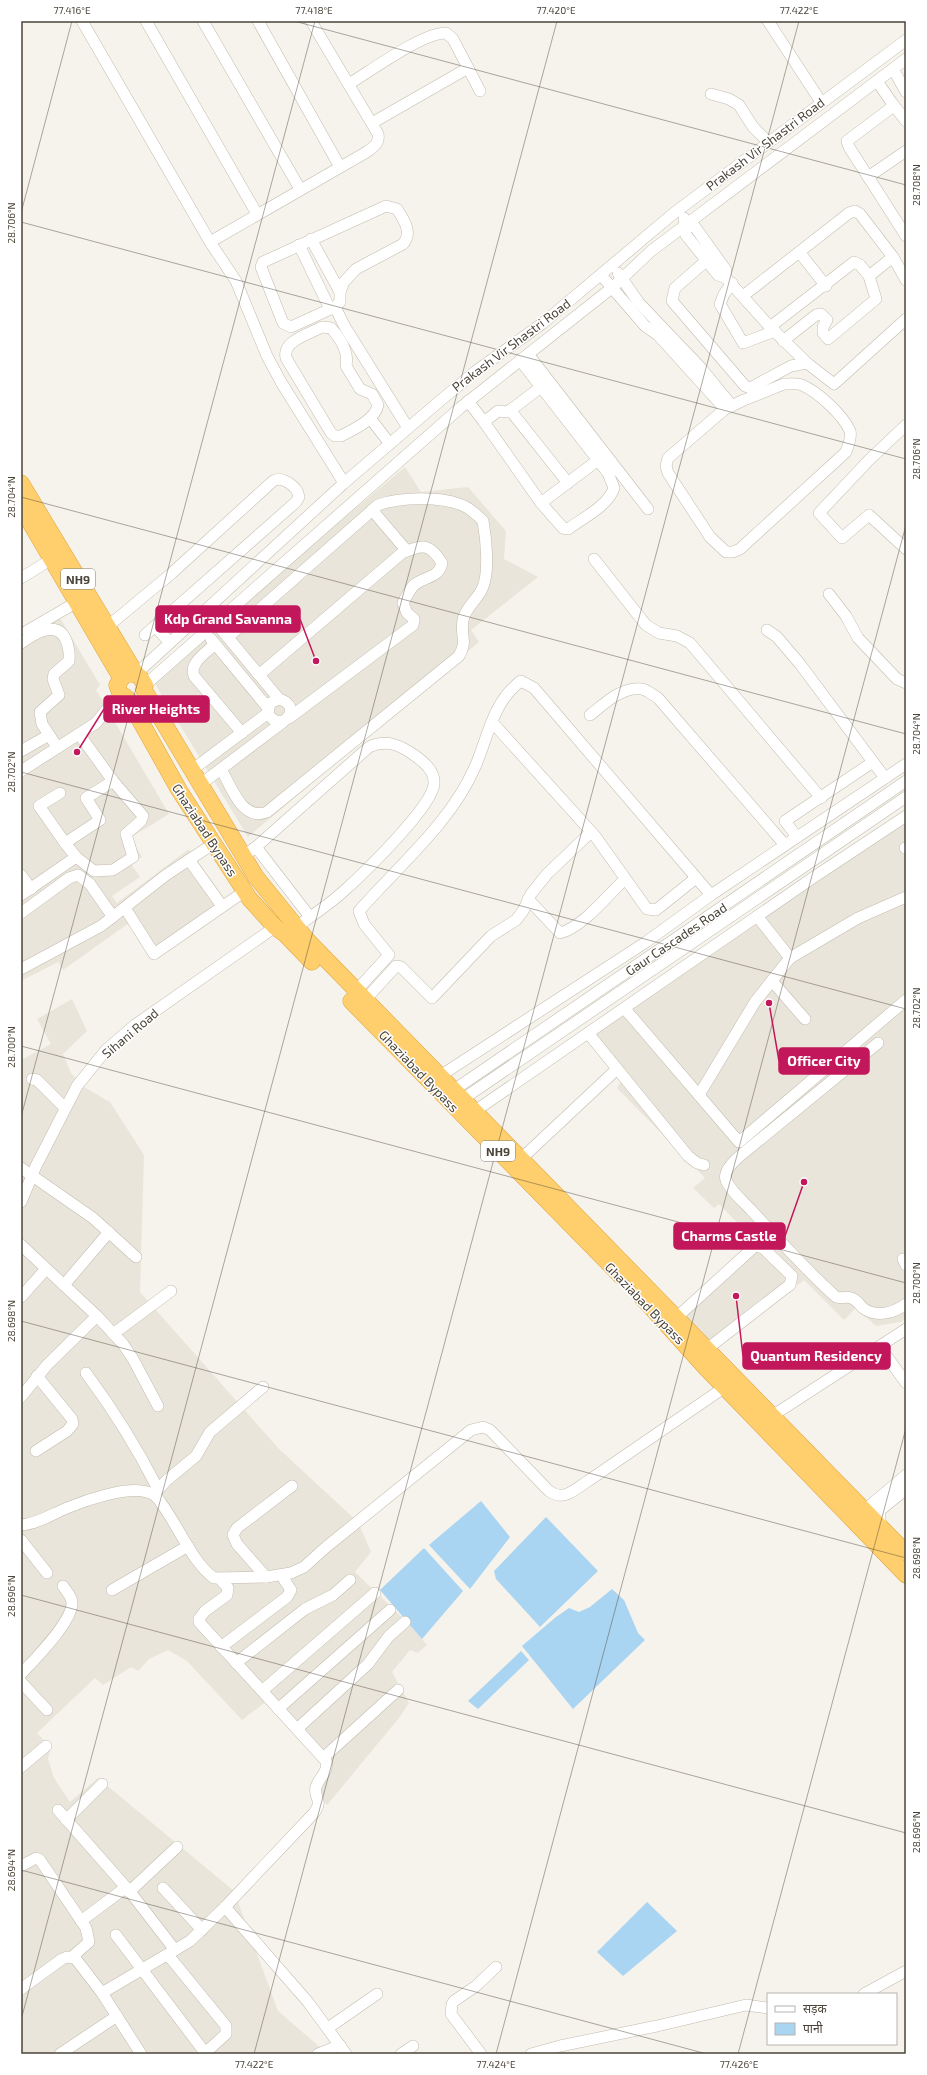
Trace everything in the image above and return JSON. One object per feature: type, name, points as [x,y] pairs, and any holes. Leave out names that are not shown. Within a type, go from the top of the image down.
[{"type":"highway","name":"Ghaziabad Bypass","points":[[21,483],[107,627],[160,757],[213,844],[244,891],[275,927],[285,934],[454,1098],[632,1286],[725,1387],[859,1515],[881,1527],[906,1553]]},
{"type":"highway","name":"Ghaziabad Bypass","points":[[21,507],[26,525],[52,560],[77,602],[132,686],[250,851],[256,878],[296,927],[440,1076],[454,1098],[475,1111],[772,1416],[859,1515],[906,1575]]},
{"type":"street","points":[[82,21],[210,242],[236,281],[267,356],[281,382],[344,483]]},
{"type":"street","points":[[146,21],[257,214]]},
{"type":"street","points":[[203,21],[300,189]]},
{"type":"street","points":[[258,21],[340,167]]},
{"type":"street","points":[[210,242],[376,145],[379,138],[372,123],[311,21]]},
{"type":"street","points":[[768,21],[821,102]]},
{"type":"street","points":[[349,84],[418,42],[439,33],[450,34],[480,91]]},
{"type":"street","name":"Prakash Vir Shastri Road","points":[[132,686],[170,643],[344,483],[448,394],[543,323],[681,208],[906,40]]},
{"type":"street","name":"Prakash Vir Shastri Road","points":[[132,686],[217,623],[464,405],[613,287],[651,251],[906,59]]},
{"type":"street","points":[[372,123],[468,68]]},
{"type":"street","points":[[893,69],[906,92]]},
{"type":"street","points":[[876,81],[906,120]]},
{"type":"street","points":[[711,94],[729,99],[739,105],[753,127],[768,142]]},
{"type":"street","points":[[892,103],[890,108],[847,141],[849,147],[906,236]]},
{"type":"street","points":[[868,177],[906,151]]},
{"type":"street","points":[[381,207],[392,207],[397,210],[401,215],[408,231],[407,240],[403,244],[356,269],[349,275],[340,292],[340,302],[332,308],[291,326],[283,322],[261,264],[311,239],[381,207]]},
{"type":"street","points":[[681,208],[686,224],[686,236],[718,275],[729,281],[782,341],[834,384],[906,319]]},
{"type":"street","points":[[743,296],[800,253],[849,213],[855,211],[860,214],[893,257],[906,280]]},
{"type":"street","points":[[686,224],[694,227],[726,270],[729,281],[720,304],[743,343],[772,329],[854,262],[860,265],[869,276],[876,299],[828,339],[823,333],[823,327],[827,320],[821,314],[816,315],[782,341]]},
{"type":"street","points":[[311,239],[340,292]]},
{"type":"street","points":[[299,245],[332,308],[408,428]]},
{"type":"street","points":[[800,253],[826,286]]},
{"type":"street","points":[[869,276],[893,257]]},
{"type":"street","points":[[706,261],[676,288],[672,301],[745,386],[750,388],[791,366],[807,363]]},
{"type":"street","points":[[612,266],[670,341],[729,408]]},
{"type":"street","points":[[601,275],[613,287],[645,326],[670,341]]},
{"type":"street","points":[[322,328],[331,328],[345,349],[347,359],[346,366],[360,389],[372,394],[376,399],[378,405],[377,410],[370,418],[342,436],[335,436],[331,433],[286,358],[284,353],[288,344],[322,328]]},
{"type":"street","points":[[448,394],[484,422],[541,503],[560,526],[566,529],[603,504],[614,488],[608,473],[541,387],[524,357]]},
{"type":"street","points":[[524,357],[648,509]]},
{"type":"street","points":[[784,384],[801,385],[818,394],[830,405],[850,432],[850,443],[846,452],[740,549],[733,552],[726,552],[715,544],[668,473],[666,466],[668,458],[673,452],[729,408],[784,384]]},
{"type":"street","points":[[484,422],[498,411],[508,412],[541,387]]},
{"type":"street","points":[[510,410],[568,483]]},
{"type":"street","points":[[370,418],[390,444]]},
{"type":"street","points":[[906,425],[869,460],[819,512],[842,538],[869,515],[906,549]]},
{"type":"street","points":[[541,503],[598,460]]},
{"type":"street","points":[[107,627],[172,574],[273,482],[281,479],[287,482],[299,494],[296,502],[145,635]]},
{"type":"street","points":[[221,769],[243,807],[250,813],[260,814],[267,812],[459,656],[463,649],[465,639],[463,620],[470,605],[483,588],[486,548],[483,521],[465,506],[442,500],[389,501],[378,505],[228,636]]},
{"type":"street","points":[[372,510],[407,551]]},
{"type":"street","points":[[201,784],[413,625],[414,619],[407,613],[403,603],[413,586],[437,573],[442,563],[435,550],[423,546],[407,551],[259,675]]},
{"type":"street","points":[[594,559],[646,625],[659,633],[677,636],[690,643],[821,798]]},
{"type":"street","points":[[21,578],[52,560]]},
{"type":"street","points":[[829,594],[846,616],[858,638],[897,679],[906,683]]},
{"type":"street","points":[[21,634],[77,602]]},
{"type":"street","points":[[196,620],[268,710],[271,719],[276,722],[286,720],[291,712],[289,706],[285,701],[279,699],[206,611]]},
{"type":"street","points":[[156,626],[170,643]]},
{"type":"street","points":[[21,643],[41,631],[52,628],[58,630],[64,635],[70,648],[69,661],[54,674],[53,679],[59,695],[53,702],[42,708],[40,712],[42,724],[57,747]]},
{"type":"street","points":[[767,630],[777,637],[800,664],[885,778]]},
{"type":"street","points":[[215,644],[193,665],[192,670],[194,676],[242,733]]},
{"type":"street","points":[[592,832],[547,874],[528,899],[523,911],[516,920],[490,936],[432,998],[389,955],[364,924],[359,911],[450,811],[474,769],[502,698],[521,681],[534,688],[711,895]]},
{"type":"street","points":[[21,770],[79,734],[100,719],[132,686]]},
{"type":"street","points":[[590,715],[620,693],[634,689],[643,689],[658,698],[785,845]]},
{"type":"street","points":[[192,770],[242,733],[268,710],[270,703],[279,699]]},
{"type":"street","points":[[492,722],[592,832],[647,909],[656,910],[696,878]]},
{"type":"street","points":[[60,793],[39,806],[76,857],[94,871],[113,870],[133,857],[126,834],[141,821],[143,817],[138,808],[113,781],[79,734]]},
{"type":"street","points":[[21,751],[49,735]]},
{"type":"street","points":[[296,927],[310,917],[334,899],[362,874],[426,803],[433,791],[434,782],[429,767],[403,748],[393,744],[376,744],[369,747],[250,851],[310,917]]},
{"type":"street","points":[[797,837],[785,821],[873,762]]},
{"type":"street","points":[[440,1076],[646,942],[711,895],[906,764]]},
{"type":"street","name":"Gaur Cascades Road","points":[[454,1098],[654,953],[906,780]]},
{"type":"street","points":[[65,843],[100,820],[86,798],[113,781]]},
{"type":"street","name":"Gaur Cascades Road","points":[[454,1098],[660,965],[906,797]]},
{"type":"street","points":[[838,809],[846,821]]},
{"type":"street","points":[[475,1111],[625,1009],[757,916],[906,816]]},
{"type":"street","points":[[865,824],[873,837]]},
{"type":"street","points":[[21,969],[113,917],[166,875],[213,844]]},
{"type":"street","points":[[21,895],[76,857]]},
{"type":"street","points":[[189,860],[222,906]]},
{"type":"street","points":[[21,875],[31,889]]},
{"type":"street","points":[[21,913],[69,878],[78,875],[90,884],[113,917]]},
{"type":"street","points":[[528,899],[560,933],[567,932],[625,879]]},
{"type":"street","points":[[125,908],[154,954],[244,891]]},
{"type":"street","points":[[699,1095],[755,1002],[790,958],[858,918],[906,897]]},
{"type":"street","points":[[757,916],[790,958]]},
{"type":"street","name":"Sihani Road","points":[[21,1202],[33,1174],[77,1086],[106,1050],[135,1025],[275,927]]},
{"type":"street","points":[[646,942],[654,953]]},
{"type":"street","points":[[361,995],[389,955]]},
{"type":"street","points":[[660,965],[669,977]]},
{"type":"street","points":[[361,995],[396,966],[399,966]]},
{"type":"street","points":[[772,981],[805,1019]]},
{"type":"street","points":[[625,1009],[739,1142],[906,1000]]},
{"type":"street","points":[[588,1033],[688,1156],[697,1163],[704,1165]]},
{"type":"street","points":[[878,1043],[741,1154],[732,1163],[726,1176],[726,1180],[736,1194],[836,1297],[852,1298],[864,1309],[873,1313],[882,1314],[899,1309],[906,1304]]},
{"type":"street","points":[[522,1159],[617,1069]]},
{"type":"street","points":[[32,1078],[37,1080],[65,1108]]},
{"type":"street","points":[[21,1168],[33,1174],[76,1205],[109,1232],[136,1257]]},
{"type":"street","points":[[64,1285],[109,1232]]},
{"type":"street","points":[[21,1245],[97,1316],[113,1334],[133,1359],[158,1406]]},
{"type":"street","points":[[676,1318],[755,1246],[763,1248],[792,1276],[790,1285],[707,1349]]},
{"type":"street","points":[[21,1297],[46,1269]]},
{"type":"street","points":[[113,1334],[172,1291]]},
{"type":"street","points":[[21,1397],[37,1376],[97,1316]]},
{"type":"street","points":[[772,1416],[906,1329]]},
{"type":"street","points":[[880,1347],[906,1383]]},
{"type":"street","points":[[86,1373],[112,1408],[134,1442],[156,1492],[188,1546],[209,1575],[220,1579],[281,1575],[304,1567],[325,1548],[471,1430],[483,1427],[490,1430],[549,1491],[560,1497],[565,1496],[588,1481],[725,1387]]},
{"type":"street","points":[[36,1451],[67,1431],[73,1424],[72,1420],[37,1376]]},
{"type":"street","points":[[21,1525],[30,1524],[69,1506],[124,1492],[137,1490],[156,1492],[196,1456],[210,1432],[263,1387]]},
{"type":"street","points":[[859,1515],[906,1475]]},
{"type":"street","points":[[266,1577],[237,1544],[233,1535],[237,1528],[292,1486]]},
{"type":"street","points":[[881,1527],[879,1511],[906,1489]]},
{"type":"street","points":[[21,1540],[46,1573]]},
{"type":"street","points":[[112,1590],[188,1546]]},
{"type":"street","points":[[221,1647],[287,1597],[291,1590],[281,1575]]},
{"type":"street","points":[[102,1992],[140,1969],[172,1953],[202,1930],[317,1809],[319,1801],[316,1787],[327,1765],[323,1758],[201,1625],[199,1619],[205,1612],[227,1595],[228,1588],[220,1579]]},
{"type":"street","points":[[236,1663],[306,1609],[333,1595],[350,1580]]},
{"type":"street","points":[[21,1674],[48,1644],[69,1613],[72,1602],[63,1586]]},
{"type":"street","points":[[262,1691],[375,1593]]},
{"type":"street","points":[[278,1710],[390,1610]]},
{"type":"street","points":[[297,1729],[368,1664],[389,1636],[405,1622]]},
{"type":"street","points":[[21,1682],[47,1710]]},
{"type":"street","points":[[323,1758],[398,1690]]},
{"type":"street","points":[[21,1768],[46,1746]]},
{"type":"street","points":[[66,1820],[102,1784]]},
{"type":"street","points":[[58,1810],[127,1890],[226,2026],[226,2034],[205,2053],[140,1969],[116,1935]]},
{"type":"street","points":[[81,1921],[127,1890],[177,1847]]},
{"type":"street","points":[[21,1866],[36,1858],[40,1860],[88,1933],[88,1942],[72,1957],[62,1958],[21,1989]]},
{"type":"street","points":[[162,1888],[202,1930]]},
{"type":"street","points":[[225,1907],[288,1978],[328,2028],[343,2050],[318,2054]]},
{"type":"street","points":[[72,1957],[79,1962],[102,1992],[141,2054]]},
{"type":"street","points":[[481,2054],[451,2014],[450,2009],[454,2001],[476,1986],[496,1967]]},
{"type":"street","points":[[866,1993],[906,1971]]},
{"type":"street","points":[[328,2028],[377,1994]]},
{"type":"street","points":[[530,2054],[746,2005],[767,2008]]},
{"type":"street","points":[[60,2054],[117,2016]]},
{"type":"street","points":[[400,2054],[413,2046]]},
{"type":"shaded area","points":[[405,467],[421,492],[468,487],[506,531],[504,559],[538,577],[471,630],[479,642],[248,837],[152,679]]},
{"type":"shaded area","points":[[60,618],[100,685],[96,690],[169,814],[130,838],[142,857],[131,864],[140,877],[112,896],[117,903],[189,849],[230,906],[154,960],[129,923],[63,970],[58,962],[21,981],[21,641]]},
{"type":"shaded area","points":[[906,818],[906,1318],[901,1322],[876,1326],[856,1308],[844,1320],[804,1280],[798,1285],[796,1283],[715,1348],[678,1310],[755,1241],[719,1204],[714,1208],[693,1188],[705,1178],[617,1088],[622,1079],[588,1034]]},
{"type":"shaded area","points":[[72,999],[87,1031],[63,1054],[71,1073],[84,1087],[110,1102],[144,1155],[140,1292],[279,1449],[358,1522],[371,1552],[355,1572],[412,1627],[427,1645],[418,1653],[410,1650],[392,1672],[409,1703],[399,1718],[327,1805],[315,1793],[329,1767],[267,1701],[242,1720],[187,1661],[168,1650],[149,1659],[138,1671],[131,1667],[103,1685],[95,1678],[37,1733],[51,1748],[48,1759],[54,1778],[70,1802],[98,1778],[234,1891],[278,2011],[328,2054],[21,2054],[21,1060],[51,1044],[37,1019]]},
{"type":"water","points":[[481,1501],[510,1537],[470,1589],[429,1545]]},
{"type":"water","points":[[546,1517],[598,1571],[540,1627],[496,1579],[494,1571]]},
{"type":"water","points":[[424,1548],[463,1591],[422,1639],[380,1590]]},
{"type":"water","points":[[612,1589],[624,1600],[638,1633],[645,1640],[573,1709],[522,1646],[569,1608],[579,1612],[590,1607]]},
{"type":"water","points":[[521,1651],[529,1660],[478,1709],[468,1701]]},
{"type":"water","points":[[647,1902],[677,1931],[623,1976],[597,1952]]},
{"type":"place","name":"Kdp Grand Savanna","points":[[316,661]]},
{"type":"place","name":"River Heights","points":[[77,752]]},
{"type":"place","name":"Officer City","points":[[769,1003]]},
{"type":"place","name":"Charms Castle","points":[[804,1182]]},
{"type":"place","name":"Quantum Residency","points":[[736,1296]]}]
